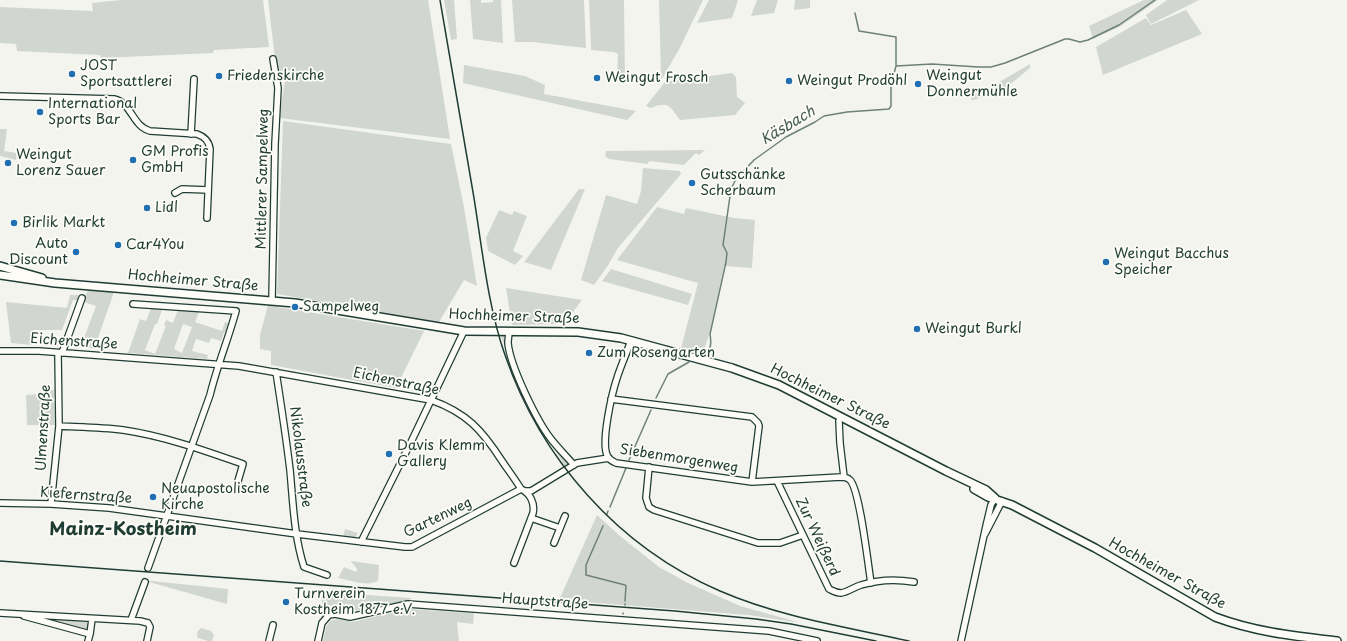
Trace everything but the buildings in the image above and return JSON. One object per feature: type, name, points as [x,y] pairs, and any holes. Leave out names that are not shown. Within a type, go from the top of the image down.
[{"type":"main road","name":"Hochheimer Straße","points":[[0,266],[55,282]]},
{"type":"main road","name":"Hochheimer Straße","points":[[0,275],[55,282],[272,300],[464,330],[578,332],[604,334],[631,340],[743,371],[780,385],[946,471],[986,490],[995,498],[1095,548],[1216,617],[1236,625],[1270,633],[1337,641]]},
{"type":"street","name":"Mittlerer Sampelweg","points":[[272,300],[275,144],[278,88],[273,59]]},
{"type":"street","points":[[191,134],[194,79]]},
{"type":"street","points":[[0,96],[114,99],[123,103],[139,125],[145,130],[191,134],[204,137],[209,144],[207,218]]},
{"type":"street","points":[[175,193],[182,189],[208,190]]},
{"type":"street","name":"Ulmenstraße","points":[[51,504],[59,426],[60,353],[82,298]]},
{"type":"street","points":[[133,304],[236,311],[229,338],[218,365],[210,395],[190,446],[148,568]]},
{"type":"street","points":[[360,542],[412,440],[464,330]]},
{"type":"street","points":[[509,331],[508,344],[514,364],[537,416],[551,439],[574,465]]},
{"type":"street","name":"Siebenmorgenweg","points":[[631,340],[611,399],[606,434],[606,452],[609,458],[616,463],[752,482],[844,477]]},
{"type":"street","name":"Eichenstraße","points":[[0,352],[33,351],[239,366],[431,400],[460,413],[477,426],[533,504],[533,513],[514,563]]},
{"type":"street","name":"Nikolausstraße","points":[[276,372],[288,447],[297,534],[304,567],[327,575]]},
{"type":"street","points":[[611,399],[752,417],[759,426],[752,482]]},
{"type":"street","points":[[839,421],[844,477],[851,482],[856,493],[871,583]]},
{"type":"street","points":[[59,426],[122,430],[167,439],[190,446],[243,464],[238,481]]},
{"type":"street","name":"Gartenweg","points":[[360,542],[396,547],[412,547],[524,490],[531,491],[574,465],[609,458]]},
{"type":"street","points":[[649,467],[646,498],[649,507],[654,510],[758,543],[780,543],[802,535]]},
{"type":"street","name":"Zur Weißerd","points":[[777,481],[829,589],[837,593],[845,592],[852,588],[871,583],[893,581],[914,582]]},
{"type":"street","points":[[961,638],[991,505],[995,498]]},
{"type":"street","points":[[983,538],[1002,501]]},
{"type":"street","name":"Kiefernstraße","points":[[0,504],[51,504],[109,508],[360,542]]},
{"type":"street","points":[[554,543],[565,516]]},
{"type":"street","points":[[531,518],[560,528]]},
{"type":"street","points":[[131,620],[145,582]]},
{"type":"street","name":"Hauptstraße","points":[[318,641],[322,623],[329,615],[335,614],[350,617],[408,604],[769,631],[817,641]]},
{"type":"street","points":[[0,613],[140,621],[148,623],[150,627],[147,641]]},
{"type":"street","points":[[12,613],[90,634]]},
{"type":"street","points":[[88,641],[92,619]]},
{"type":"street","points":[[269,641],[273,625]]},
{"type":"shaded area","points":[[121,0],[263,0],[269,47],[214,50],[213,53],[101,58],[100,55],[17,51],[16,44],[0,43],[0,7],[93,11],[92,3]]},
{"type":"shaded area","points":[[268,0],[428,0],[450,139],[279,118],[285,80],[281,80],[282,73],[276,67]]},
{"type":"shaded area","points":[[444,0],[454,0],[457,39],[451,40]]},
{"type":"shaded area","points":[[470,0],[481,0],[481,3],[501,0],[503,43],[473,39]]},
{"type":"shaded area","points":[[512,0],[584,0],[586,48],[532,42],[515,42]]},
{"type":"shaded area","points":[[589,0],[624,0],[625,83],[620,82],[617,77],[618,54],[614,52],[591,50]]},
{"type":"shaded area","points":[[659,0],[703,0],[681,46],[661,79]]},
{"type":"shaded area","points":[[709,0],[738,0],[732,18],[697,23]]},
{"type":"shaded area","points":[[757,0],[778,0],[774,13],[751,16]]},
{"type":"shaded area","points":[[795,0],[810,0],[810,8],[794,10]]},
{"type":"shaded area","points":[[1144,0],[1158,0],[1121,26],[1093,39],[1089,26]]},
{"type":"shaded area","points":[[1167,0],[1199,0],[1151,24],[1146,15]]},
{"type":"shaded area","points":[[1186,10],[1202,34],[1103,75],[1096,47],[1146,18],[1151,25]]},
{"type":"shaded area","points":[[1030,64],[1030,68],[1001,92],[973,100],[970,98],[973,95],[996,84]]},
{"type":"shaded area","points":[[464,65],[525,76],[545,85],[544,94],[636,111],[627,120],[463,83]]},
{"type":"shaded area","points":[[732,73],[736,77],[737,97],[745,103],[735,115],[680,120],[668,106],[661,105],[650,108],[646,106],[665,82]]},
{"type":"shaded area","points":[[283,121],[451,144],[464,207],[477,286],[464,280],[439,322],[277,294]]},
{"type":"shaded area","points":[[0,129],[7,129],[4,151],[17,153],[16,160],[0,156]]},
{"type":"shaded area","points":[[705,150],[699,155],[696,153],[684,165],[649,161],[648,164],[609,159],[605,156],[606,151]]},
{"type":"shaded area","points":[[643,168],[680,171],[681,174],[618,248],[594,285],[581,280],[606,195],[637,204],[641,191]]},
{"type":"shaded area","points":[[579,189],[585,189],[551,270],[524,262]]},
{"type":"shaded area","points":[[657,207],[684,214],[686,208],[734,218],[755,220],[752,268],[724,266],[709,335],[702,355],[681,348],[698,283],[617,260]]},
{"type":"shaded area","points":[[499,210],[512,215],[514,211],[527,216],[513,251],[523,256],[515,265],[488,251],[486,238]]},
{"type":"shaded area","points":[[611,269],[692,294],[688,305],[602,281]]},
{"type":"shaded area","points":[[506,288],[582,300],[567,320],[560,324],[512,325]]},
{"type":"shaded area","points":[[89,290],[114,292],[94,349],[81,346],[96,306],[84,302]]},
{"type":"shaded area","points":[[70,295],[79,295],[78,300],[73,300],[62,330],[33,330],[32,345],[11,343],[6,302],[67,308]]},
{"type":"shaded area","points":[[268,305],[424,331],[396,388],[271,365],[271,351],[260,349],[260,335]]},
{"type":"shaded area","points":[[152,306],[163,307],[145,350],[155,354],[166,326],[164,325],[166,320],[173,323],[178,310],[199,312],[195,322],[222,331],[225,322],[230,324],[228,333],[224,332],[221,341],[211,338],[209,343],[196,339],[192,351],[208,355],[207,359],[128,353],[140,319],[146,321]],"holes":[[[183,324],[192,327],[182,353],[174,349]]]},
{"type":"shaded area","points":[[504,335],[507,350],[533,413],[570,461],[570,465],[566,468],[532,413],[517,381],[501,336]]},
{"type":"shaded area","points":[[42,390],[54,390],[55,425],[27,425],[26,395],[41,394]]},
{"type":"shaded area","points":[[597,515],[620,536],[659,567],[688,583],[740,606],[801,623],[748,615],[559,600]]},
{"type":"shaded area","points":[[345,529],[358,533],[354,539],[343,538]]},
{"type":"shaded area","points":[[351,561],[379,565],[378,581],[373,583],[363,583],[338,578],[344,567],[356,572],[357,569]]},
{"type":"shaded area","points":[[142,580],[228,589],[227,604]]},
{"type":"shaded area","points":[[322,592],[412,598],[409,600],[349,612],[339,609],[325,611],[321,619]]},
{"type":"shaded area","points":[[409,609],[474,613],[473,624],[457,622],[459,641],[323,641],[326,627],[330,621],[337,619],[352,622]]},
{"type":"shaded area","points":[[12,613],[92,619],[90,634]]},
{"type":"shaded area","points":[[201,628],[211,631],[214,635],[212,641],[198,638],[198,631]]},
{"type":"waterway","name":"Käsbach","points":[[706,354],[710,347],[710,334],[726,262],[727,253],[723,245],[731,189],[736,179],[754,160],[786,137],[824,116],[847,112],[889,109],[891,106],[891,85],[896,66],[932,64],[991,67],[1005,63],[1065,39],[1080,42],[1088,40],[1119,25],[1155,0]]},
{"type":"waterway","points":[[855,13],[859,31],[896,37],[896,65]]},
{"type":"waterway","name":"Käsbach","points":[[656,398],[668,374],[689,362]]},
{"type":"waterway","name":"Käsbach","points":[[629,460],[651,410]]},
{"type":"waterway","name":"Käsbach","points":[[610,507],[626,468]]},
{"type":"waterway","name":"Käsbach","points":[[603,526],[586,565],[586,575],[625,585],[625,601]]},
{"type":"railway","points":[[440,0],[486,277],[499,337],[520,393],[539,430],[562,464],[588,496],[617,524],[648,550],[683,572],[720,591],[790,615],[909,641]]},
{"type":"railway","points":[[0,561],[675,611],[791,624],[876,641]]},
{"type":"place","name":"JOST Sportsattlerei","points":[[72,74]]},
{"type":"place","name":"Friedenskirche","points":[[219,76]]},
{"type":"place","name":"Weingut Frosch","points":[[597,78]]},
{"type":"place","name":"Weingut Prodöhl","points":[[789,81]]},
{"type":"place","name":"Weingut Donnermühle","points":[[918,84]]},
{"type":"place","name":"International Sports Bar","points":[[40,112]]},
{"type":"place","name":"GM Profis GmbH","points":[[133,160]]},
{"type":"place","name":"Weingut Lorenz Sauer","points":[[8,163]]},
{"type":"place","name":"Gutsschänke Scherbaum","points":[[692,183]]},
{"type":"place","name":"Lidl","points":[[147,208]]},
{"type":"place","name":"Birlik Markt","points":[[14,223]]},
{"type":"place","name":"Car4You","points":[[118,245]]},
{"type":"place","name":"Auto Discount","points":[[76,252]]},
{"type":"place","name":"Weingut Bacchus Speicher","points":[[1106,262]]},
{"type":"place","name":"Sampelweg","points":[[295,307]]},
{"type":"place","name":"Weingut Burkl","points":[[917,329]]},
{"type":"place","name":"Zum Rosengarten","points":[[589,353]]},
{"type":"place","name":"Davis Klemm Gallery","points":[[389,454]]},
{"type":"place","name":"Neuapostolische Kirche","points":[[153,497]]},
{"type":"place","name":"Turnverein Kostheim 1877 e.V.","points":[[286,602]]},
{"type":"district","name":"Mainz-Kostheim","points":[[123,530]]}]
